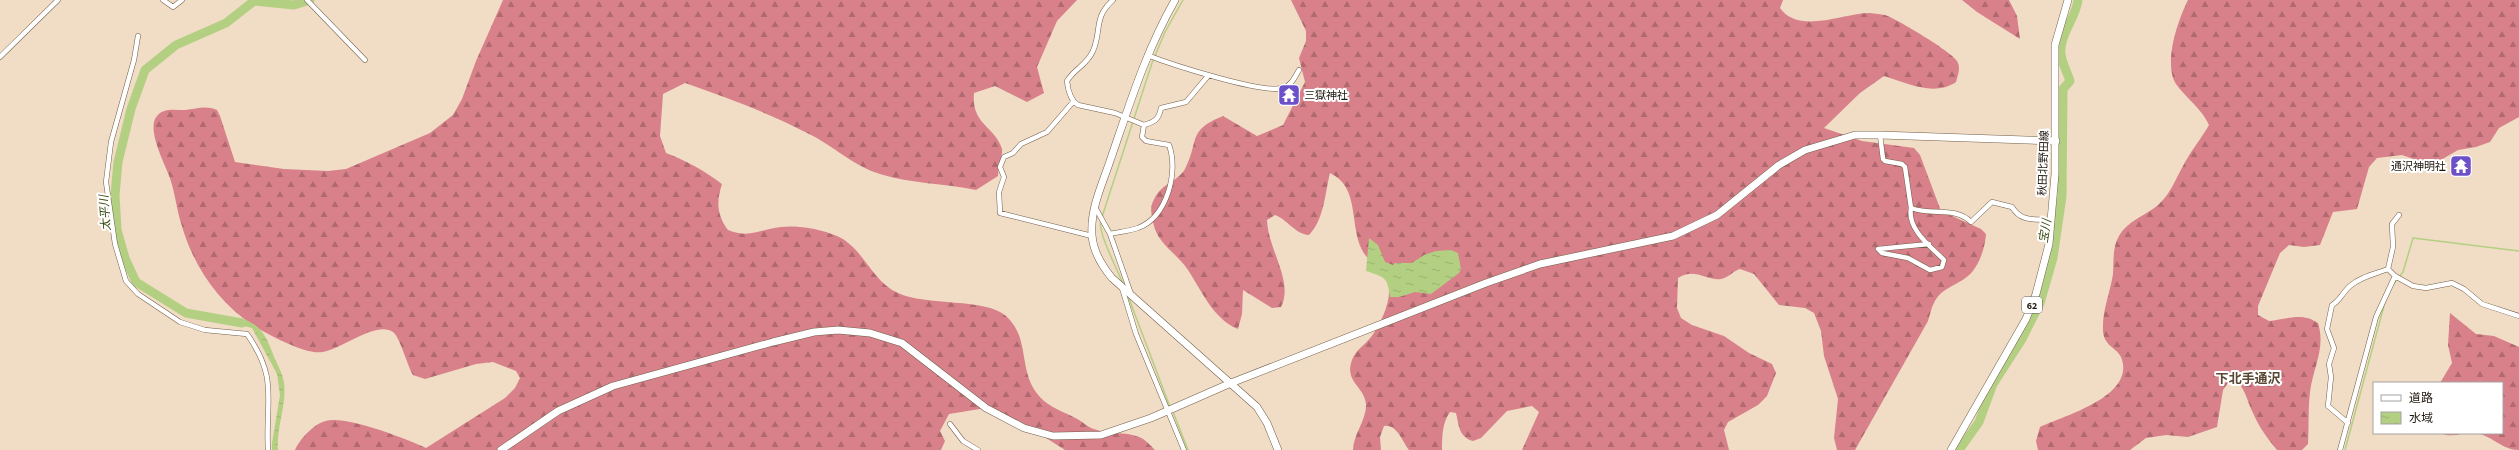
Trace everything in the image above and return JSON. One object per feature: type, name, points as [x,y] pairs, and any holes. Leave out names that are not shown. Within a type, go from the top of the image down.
[{"type":"street","points":[[0,56],[58,0]]},
{"type":"street","points":[[163,0],[173,7],[182,0]]},
{"type":"street","points":[[307,0],[365,60]]},
{"type":"street","points":[[1073,102],[1067,81],[1074,69],[1087,62],[1090,57],[1096,40],[1100,16],[1113,0]]},
{"type":"street","points":[[1175,0],[1147,55],[1127,118],[1095,205],[1092,236],[1096,250],[1106,270],[1122,288],[1231,383],[1256,407],[1268,423],[1278,450]]},
{"type":"street","name":"秋田北野田線","points":[[1951,450],[2033,304],[2049,244],[2056,141],[2055,45],[2068,0]]},
{"type":"street","points":[[138,36],[134,60],[108,158],[106,182],[118,257],[126,281],[138,294],[180,322],[205,330],[247,334],[268,378],[270,399],[268,450]]},
{"type":"street","points":[[1147,55],[1208,76],[1272,88],[1283,88],[1293,81],[1298,70]]},
{"type":"street","points":[[1073,102],[1127,118],[1144,125],[1153,123],[1159,116],[1161,108],[1186,102],[1208,76]]},
{"type":"street","points":[[1073,102],[1047,132],[1021,144],[1013,153],[1004,157],[1000,167],[1004,177],[999,192],[1000,214],[1092,236]]},
{"type":"street","points":[[1110,234],[1138,228],[1157,215],[1172,181],[1173,155],[1169,144],[1146,141],[1142,136],[1144,125]]},
{"type":"street","points":[[501,450],[558,411],[613,386],[814,332],[838,330],[870,333],[902,343],[986,408],[1018,425],[1041,434],[1069,436],[1100,435],[1168,411],[1231,383],[1486,283],[1540,264],[1673,236],[1717,215],[1779,165],[1805,150],[1855,135],[2056,141]]},
{"type":"street","points":[[1880,135],[1883,159],[1885,161],[1902,164],[1905,167],[1911,208],[1910,218],[1914,228],[1929,244],[1944,260],[1942,267],[1936,270],[1922,267],[1908,258],[1882,253],[1878,249],[1929,244]]},
{"type":"street","points":[[1911,208],[1933,213],[1956,212],[1962,214],[1971,222],[1992,202],[2012,207],[2015,214],[2023,218],[2051,220]]},
{"type":"street","points":[[1095,205],[1110,234],[1131,295]]},
{"type":"street","points":[[2388,268],[2393,247],[2392,224],[2399,215]]},
{"type":"street","points":[[2388,268],[2395,276],[2413,286],[2426,288],[2452,283],[2464,289],[2482,304],[2519,316]]},
{"type":"street","points":[[2348,423],[2328,406],[2331,377],[2329,364],[2334,348],[2327,329],[2329,315],[2332,305],[2337,303],[2350,286],[2361,278],[2388,268]]},
{"type":"street","points":[[2340,450],[2376,317],[2395,276]]},
{"type":"street","points":[[1122,288],[1136,334],[1184,450]]},
{"type":"street","points":[[950,424],[963,441],[978,450]]},
{"type":"green space","points":[[503,0],[1077,0],[1057,21],[1037,67],[1044,93],[1027,102],[995,86],[974,93],[976,112],[980,119],[999,141],[1002,149],[998,176],[976,190],[904,180],[880,174],[861,166],[818,139],[779,119],[685,83],[663,94],[660,136],[666,153],[695,166],[722,184],[718,203],[720,214],[728,230],[743,234],[781,227],[809,228],[824,231],[846,241],[861,256],[881,281],[898,293],[924,300],[971,304],[997,310],[1006,316],[1014,326],[1019,336],[1026,369],[1030,380],[1035,391],[1044,401],[1052,407],[1081,421],[1088,427],[1099,431],[1134,435],[1146,441],[1155,450],[1065,450],[1035,431],[1008,419],[992,407],[949,414],[940,431],[945,441],[941,450],[295,450],[310,430],[321,423],[332,420],[353,423],[393,434],[426,448],[505,398],[515,388],[520,378],[516,371],[493,362],[476,364],[425,379],[413,375],[396,335],[386,329],[368,333],[330,350],[315,352],[287,343],[253,325],[240,316],[217,293],[199,267],[192,253],[181,223],[170,179],[155,139],[155,119],[158,115],[168,110],[205,108],[217,110],[235,162],[284,169],[328,171],[346,169],[430,133],[453,115],[462,99],[476,61]]},
{"type":"green space","points":[[1291,0],[1783,0],[1780,8],[1788,16],[1798,20],[1822,21],[1870,13],[1885,15],[1924,36],[1953,57],[1959,66],[1956,82],[1948,86],[1930,89],[1911,85],[1884,76],[1860,93],[1824,128],[1862,141],[1914,148],[1920,155],[1941,211],[1981,229],[1986,234],[1981,257],[1975,268],[1968,276],[1937,298],[1932,307],[1928,321],[1855,450],[1837,450],[1834,438],[1838,399],[1824,356],[1821,331],[1814,313],[1805,308],[1779,305],[1754,274],[1740,269],[1721,279],[1695,274],[1684,275],[1678,278],[1677,308],[1681,318],[1692,325],[1724,336],[1749,353],[1772,364],[1776,373],[1767,396],[1758,405],[1728,422],[1724,430],[1729,450],[1522,450],[1539,412],[1532,406],[1507,411],[1481,438],[1473,441],[1462,434],[1456,413],[1450,412],[1444,425],[1442,450],[1409,450],[1396,430],[1389,426],[1384,426],[1380,437],[1381,450],[1353,450],[1355,439],[1366,410],[1366,404],[1362,393],[1352,379],[1350,367],[1356,353],[1378,327],[1386,308],[1389,289],[1388,283],[1382,272],[1362,250],[1358,240],[1350,197],[1346,187],[1339,179],[1330,173],[1321,214],[1314,229],[1309,235],[1296,230],[1280,217],[1275,215],[1267,220],[1271,243],[1283,276],[1284,297],[1281,307],[1272,308],[1243,290],[1242,314],[1238,329],[1222,319],[1215,311],[1203,295],[1188,270],[1158,236],[1151,213],[1151,206],[1155,197],[1159,191],[1182,174],[1199,132],[1211,121],[1223,116],[1257,136],[1283,125],[1305,82],[1299,58],[1306,41],[1306,31]]},
{"type":"green space","points":[[1962,0],[2009,0],[2017,16],[2020,39],[1977,12]]},
{"type":"green space","points":[[2188,0],[2519,0],[2519,117],[2499,128],[2490,142],[2476,147],[2458,150],[2441,160],[2422,162],[2402,155],[2377,158],[2369,167],[2357,209],[2333,212],[2320,245],[2304,247],[2289,245],[2280,253],[2258,306],[2258,315],[2269,321],[2295,317],[2306,318],[2318,323],[2320,332],[2320,349],[2310,392],[2308,444],[2302,450],[2277,450],[2258,423],[2242,388],[2236,380],[2230,380],[2223,390],[2217,427],[2188,437],[2166,435],[2146,438],[2130,450],[2038,450],[2036,441],[2040,427],[2096,402],[2109,393],[2118,383],[2123,371],[2121,357],[2108,343],[2103,331],[2105,309],[2113,274],[2115,245],[2119,236],[2127,226],[2154,208],[2167,195],[2186,161],[2209,125],[2198,109],[2176,84],[2172,75],[2171,53],[2173,42],[2176,30]]},
{"type":"green space","points":[[2450,313],[2476,334],[2494,336],[2519,347],[2519,450],[2508,448],[2488,437],[2479,434],[2503,434],[2503,382],[2441,382],[2452,363],[2448,345]]},
{"type":"green space","points":[[2442,434],[2460,434],[2454,435]]},
{"type":"water","points":[[1369,238],[1378,245],[1385,262],[1393,265],[1395,263],[1412,263],[1424,255],[1436,251],[1451,250],[1458,253],[1461,269],[1459,273],[1431,294],[1415,292],[1399,297],[1390,297],[1388,285],[1384,279],[1366,271]]},
{"type":"water","points":[[238,318],[252,323],[262,332],[269,343],[283,376],[285,391],[278,450],[272,450],[280,395],[277,374],[252,328],[219,320]]},
{"type":"waterway","name":"太平川","points":[[242,323],[186,313],[136,282],[125,258],[117,230],[115,195],[118,162],[131,109],[145,70],[176,45],[226,23],[254,1],[294,5],[310,0]]},
{"type":"waterway","points":[[1102,217],[1152,63],[1165,32],[1183,0]]},
{"type":"waterway","name":"宝川","points":[[1959,450],[1979,422],[1993,384],[2022,339],[2040,303],[2053,258],[2062,196],[2063,89],[2070,81],[2062,61],[2061,47],[2065,33],[2077,7],[2078,0]]},
{"type":"waterway","points":[[1101,221],[1102,234],[1123,284]]},
{"type":"waterway","points":[[2392,286],[2403,272],[2413,238],[2519,251]]},
{"type":"waterway","points":[[1128,296],[1170,407]]},
{"type":"waterway","points":[[2345,450],[2385,302]]},
{"type":"waterway","points":[[1173,412],[1188,450]]},
{"type":"place","name":"三獄神社","points":[[1289,95]]},
{"type":"place","name":"通沢神明社","points":[[2461,166]]},
{"type":"district","name":"下北手通沢","points":[[2248,378]]}]
